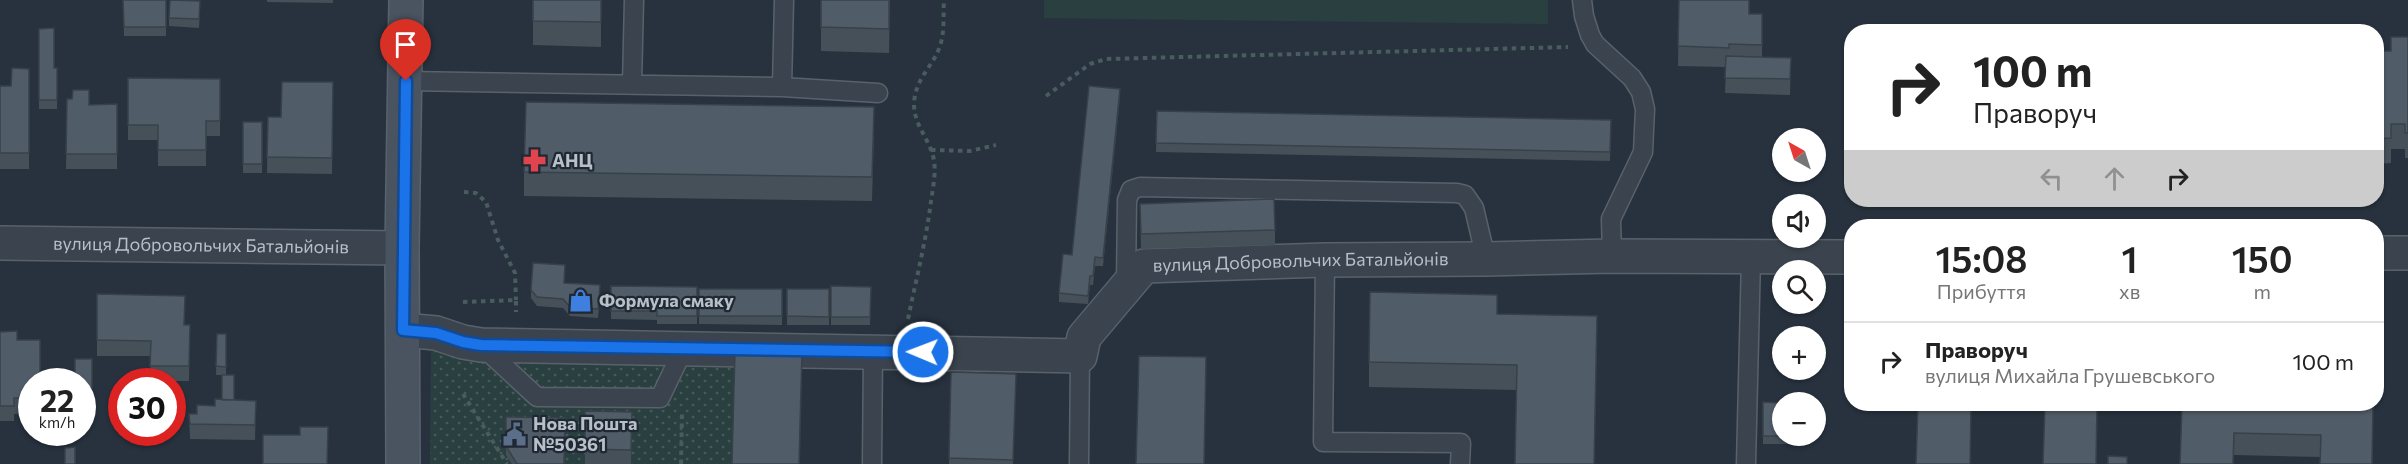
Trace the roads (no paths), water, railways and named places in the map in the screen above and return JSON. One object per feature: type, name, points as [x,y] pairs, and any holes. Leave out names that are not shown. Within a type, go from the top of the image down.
[{"type":"main road","points":[[403,464],[402,248],[406,0]]},
{"type":"street","name":"вулиця Добровольчих Батальйонів","points":[[0,243],[402,248]]},
{"type":"street","points":[[2384,253],[2408,253]]},
{"type":"street","name":"вулиця Добровольчих Батальйонів","points":[[1080,356],[1084,337],[1144,266],[1324,260],[1612,256],[1844,257]]},
{"type":"street","points":[[403,330],[436,333],[481,345],[1080,356]]},
{"type":"lane","points":[[632,84],[634,0]]},
{"type":"lane","points":[[782,87],[784,0]]},
{"type":"lane","points":[[1582,0],[1587,26],[1595,44],[1632,78],[1641,92],[1646,109],[1643,152],[1611,219],[1612,256]]},
{"type":"lane","points":[[406,81],[782,87],[878,93]]},
{"type":"lane","points":[[1126,285],[1127,200],[1131,190],[1140,187],[1457,193],[1465,195],[1474,208],[1486,259]]},
{"type":"lane","points":[[1746,464],[1750,257]]},
{"type":"lane","points":[[1324,260],[1323,442],[1461,443],[1461,464]]},
{"type":"lane","points":[[481,345],[537,397],[660,398],[684,348]]},
{"type":"lane","points":[[873,464],[887,352]]},
{"type":"lane","points":[[1079,464],[1080,356]]},
{"type":"place","name":"АНЦ","points":[[534,161]]},
{"type":"place","name":"Формула смаку","points":[[581,301]]},
{"type":"place","name":"Нова Пошта №50361","points":[[515,434]]}]
